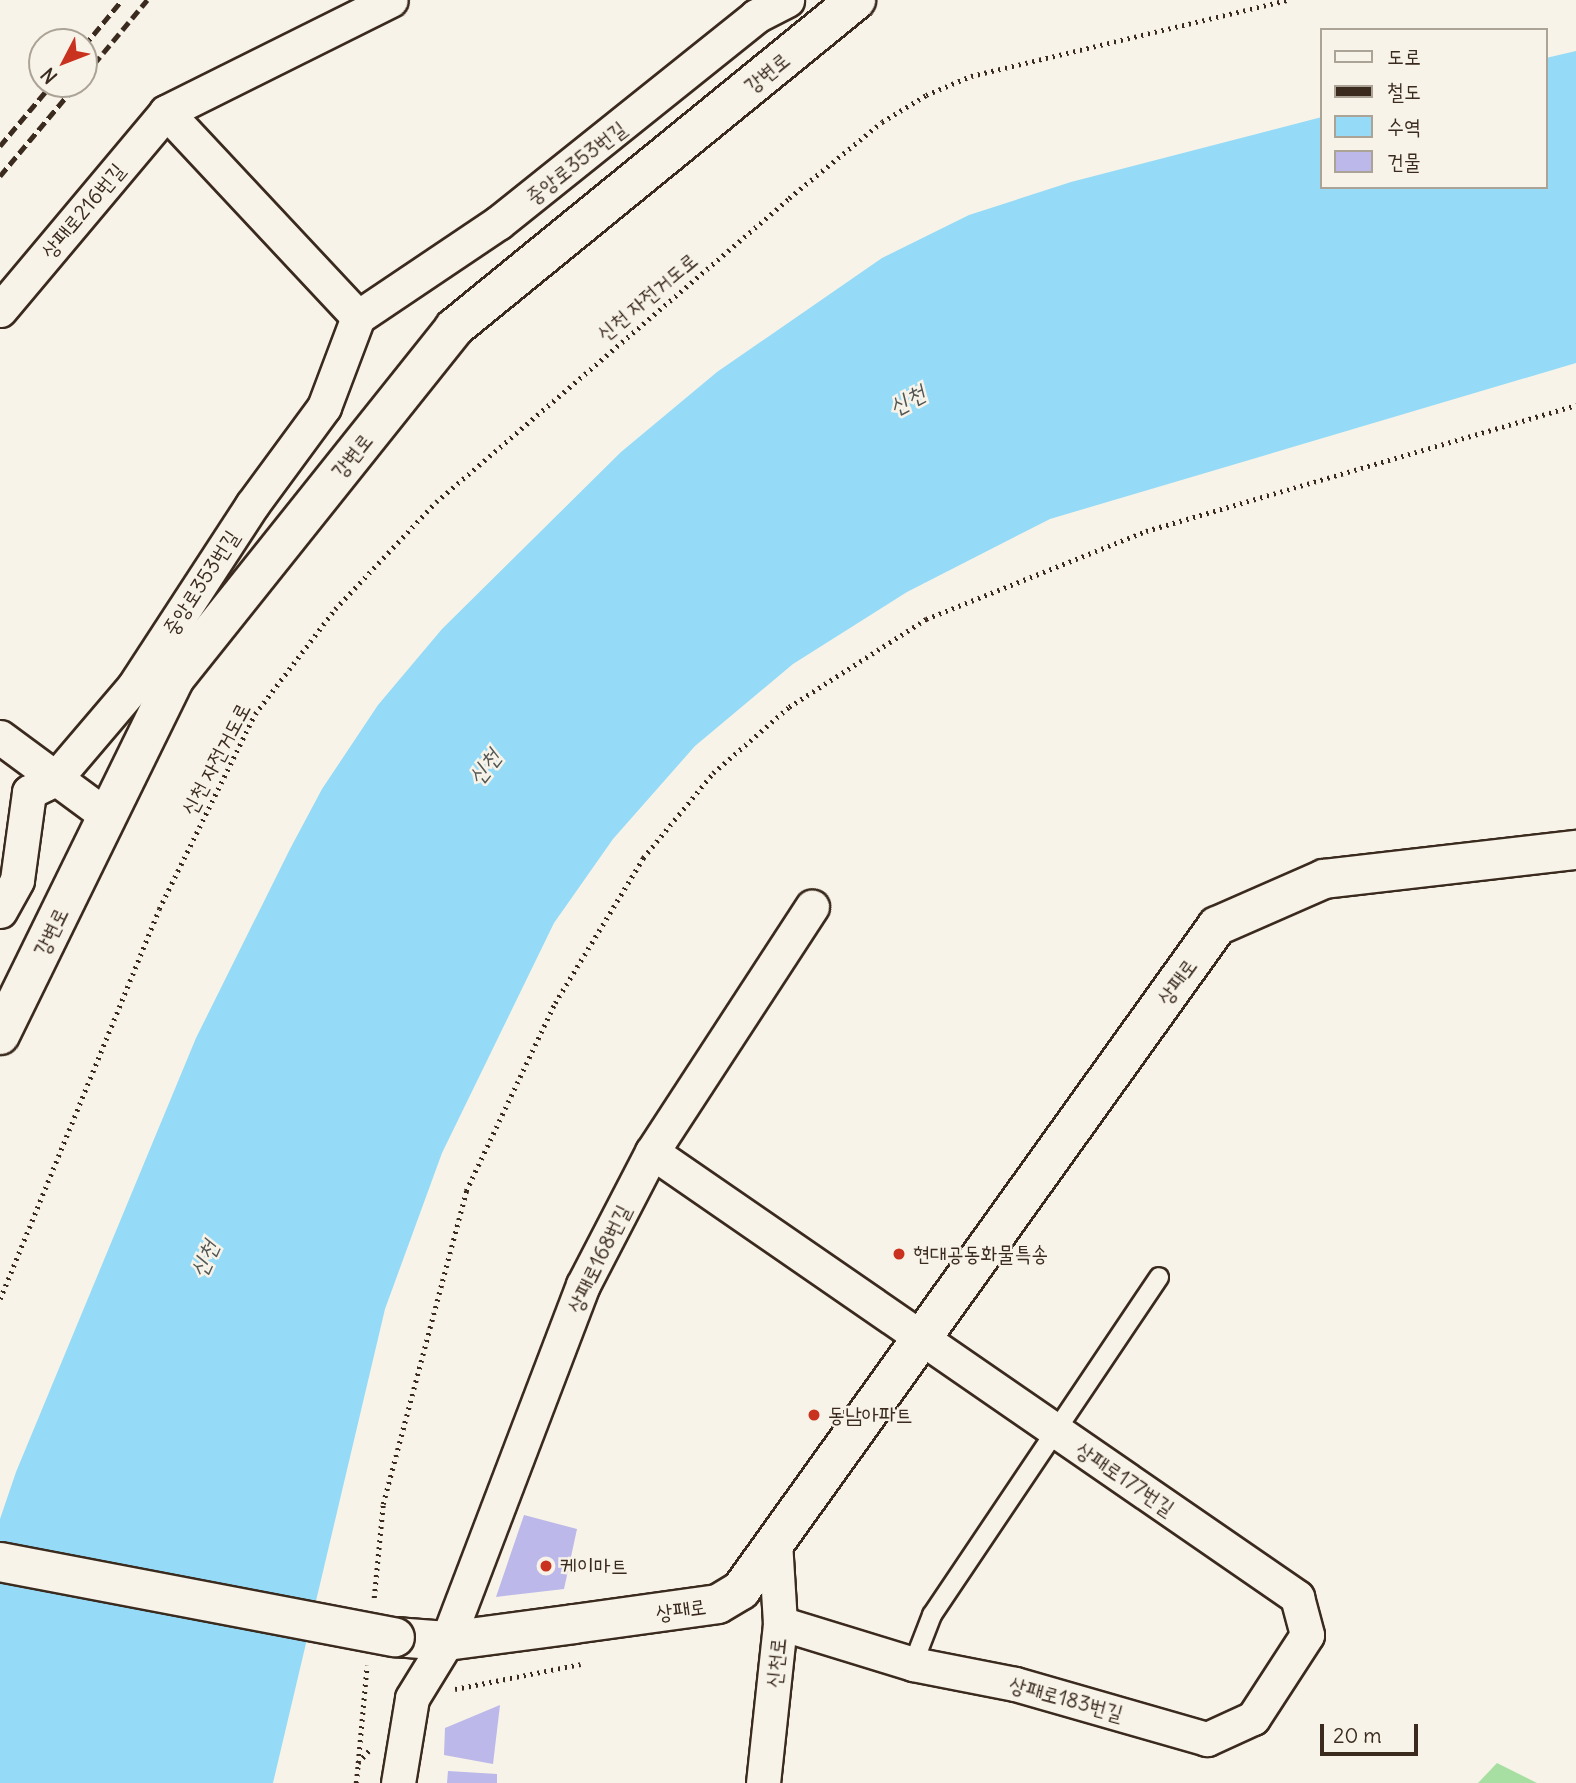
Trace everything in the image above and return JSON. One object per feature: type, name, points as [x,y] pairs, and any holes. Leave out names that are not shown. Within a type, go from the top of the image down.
[{"type":"main road","name":"강변로","points":[[0,1035],[175,678],[454,328],[856,0]]},
{"type":"main road","name":"상패로","points":[[0,1562],[395,1637],[447,1641],[718,1604],[741,1590],[1217,926],[1324,879],[1576,850]]},
{"type":"street","points":[[358,317],[166,112],[391,0]]},
{"type":"street","name":"중앙로353번길","points":[[54,780],[134,686],[252,505],[324,407],[358,317],[498,223],[756,16],[787,0]]},
{"type":"street","name":"상패로216번길","points":[[0,310],[166,112]]},
{"type":"street","points":[[0,737],[54,780],[107,816]]},
{"type":"street","points":[[0,911],[17,880],[29,792],[54,780]]},
{"type":"street","name":"상패로168번길","points":[[412,1698],[447,1641],[583,1285],[652,1152],[812,907]]},
{"type":"street","points":[[652,1152],[920,1339]]},
{"type":"street","name":"상패로177번길","points":[[920,1339],[1297,1597],[1307,1635]]},
{"type":"street","name":"신천로","points":[[763,1783],[780,1623],[775,1542]]},
{"type":"street","name":"상패로183번길","points":[[780,1623],[913,1664],[1015,1684],[1207,1739],[1252,1718],[1307,1635]]},
{"type":"street","points":[[398,1783],[412,1698]]},
{"type":"lane","points":[[913,1664],[932,1615],[1159,1277]]},
{"type":"path","name":"신천 자전거도로","points":[[0,1298],[159,909],[188,845],[255,714],[335,609],[436,502],[605,353],[882,122],[926,95],[971,76],[1288,0]]},
{"type":"path","points":[[412,1698],[581,1664]]},
{"type":"green space","points":[[1497,1763],[1537,1783],[1478,1783]]},
{"type":"water","name":"신천","points":[[1576,51],[1576,363],[1050,519],[907,592],[793,664],[695,746],[613,839],[554,923],[442,1153],[385,1309],[273,1783],[0,1783],[0,1519],[16,1472],[196,1038],[290,849],[322,789],[378,705],[442,629],[621,452],[717,372],[882,258],[969,215],[1071,182],[1320,118],[1320,189],[1548,189],[1548,58]]},
{"type":"building","points":[[524,1515],[577,1529],[564,1589],[496,1597]]},
{"type":"building","points":[[500,1705],[493,1764],[444,1755],[445,1728]]},
{"type":"building","points":[[448,1771],[497,1774],[497,1783],[447,1783]]},
{"type":"railway","points":[[98,29],[122,0]]},
{"type":"railway","points":[[98,59],[147,0]]},
{"type":"railway","points":[[0,146],[40,98]]},
{"type":"railway","points":[[0,176],[65,98]]},
{"type":"place","name":"현대공동화물특송","points":[[899,1254]]},
{"type":"place","name":"동남아파트","points":[[814,1415]]},
{"type":"place","name":"케이마트","points":[[546,1566]]}]
